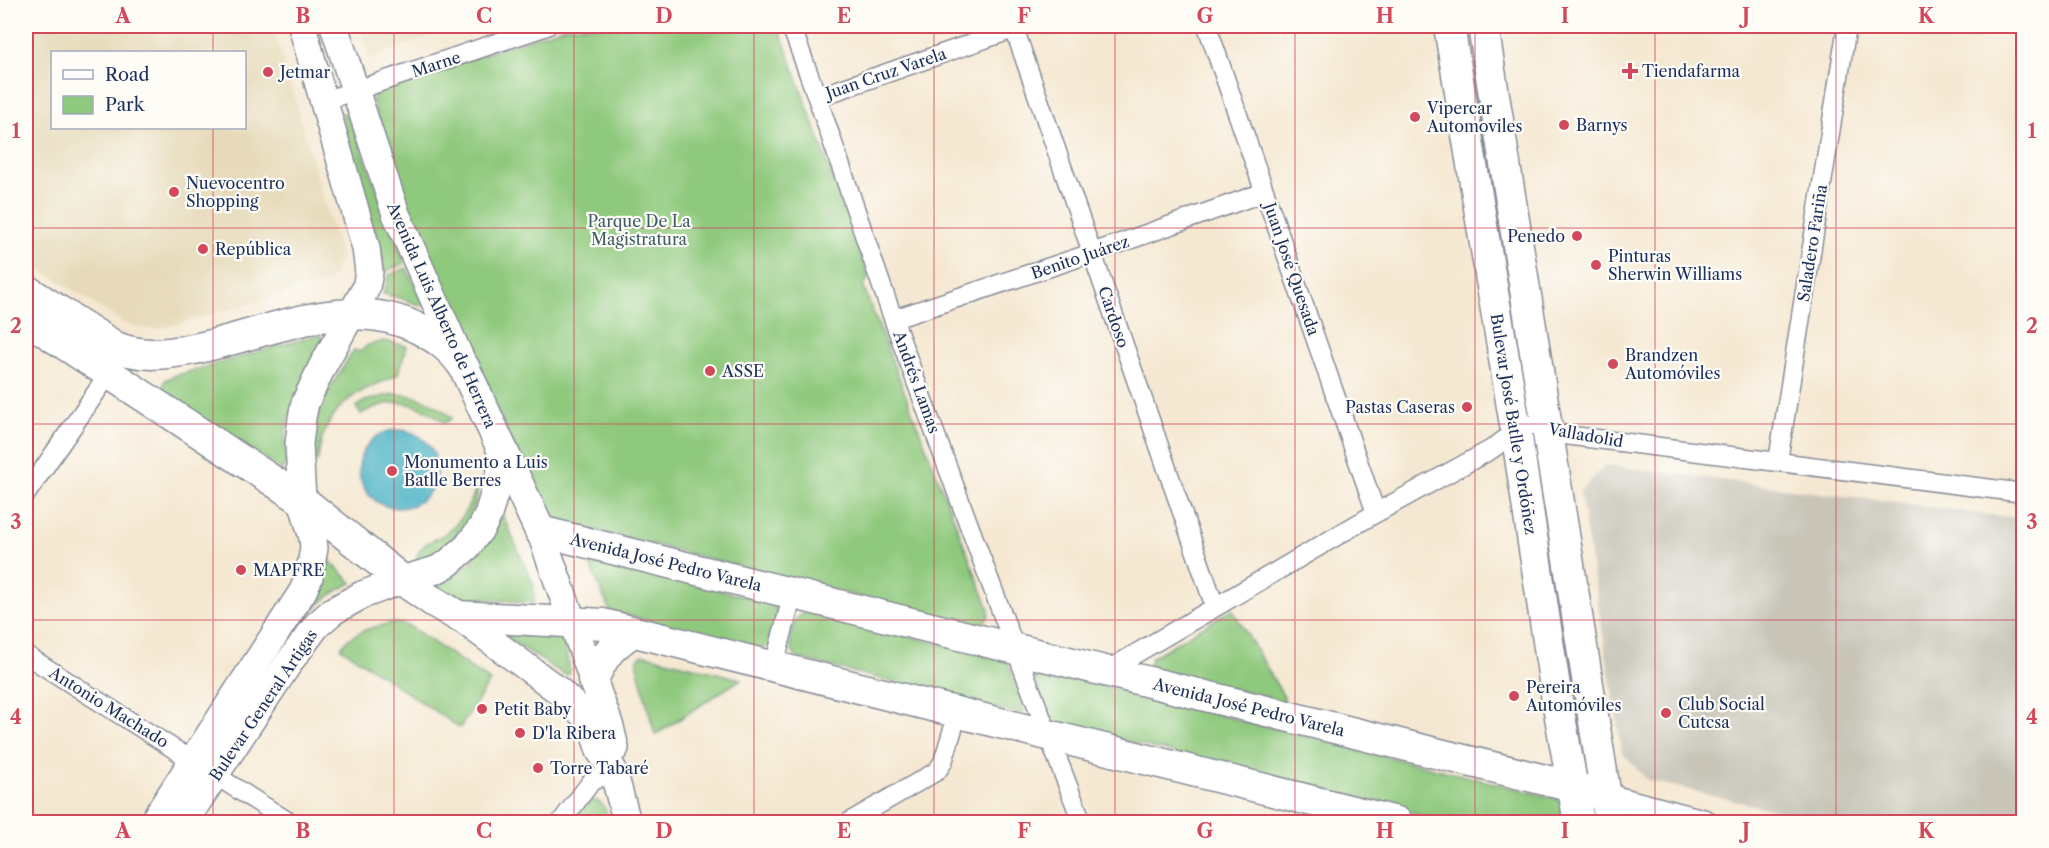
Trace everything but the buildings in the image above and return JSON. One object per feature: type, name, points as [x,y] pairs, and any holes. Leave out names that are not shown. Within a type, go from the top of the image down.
[{"type":"main road","points":[[302,26],[368,258],[369,272],[366,288],[353,315]]},
{"type":"main road","name":"Avenida Luis Alberto de Herrera","points":[[334,26],[396,214],[540,531],[610,727],[615,747],[613,770]]},
{"type":"main road","name":"Bulevar José Batlle y Ordóñez","points":[[1449,26],[1516,431],[1557,700],[1579,822]]},
{"type":"main road","name":"Bulevar José Batlle y Ordóñez","points":[[1484,26],[1522,279],[1549,433],[1608,809]]},
{"type":"main road","points":[[26,290],[87,331],[117,362],[302,500],[402,580]]},
{"type":"main road","name":"Bulevar General Artigas","points":[[153,822],[303,591],[309,577],[314,549],[312,531],[302,500],[299,444],[306,403],[322,367],[353,315]]},
{"type":"main road","points":[[26,319],[117,362],[172,353],[324,316],[381,315],[413,326],[447,346],[464,367]]},
{"type":"main road","name":"Bulevar General Artigas","points":[[184,822],[290,661],[317,625],[333,611],[362,595],[436,570],[467,547],[488,515],[505,457]]},
{"type":"main road","name":"Avenida José Pedro Varela","points":[[540,531],[1573,787],[1608,809]]},
{"type":"main road","name":"Avenida Luis Alberto de Herrera","points":[[402,580],[458,616],[573,704],[586,717],[593,729],[600,751],[613,770],[627,822]]},
{"type":"main road","points":[[458,616],[603,624],[1383,821]]},
{"type":"main road","points":[[593,680],[613,645],[633,632]]},
{"type":"street","name":"Marne","points":[[324,101],[547,26]]},
{"type":"street","name":"Andrés Lamas","points":[[791,26],[818,97],[894,319],[1014,648],[1082,822]]},
{"type":"street","name":"Juan José Quesada","points":[[1207,26],[1376,513]]},
{"type":"street","name":"Saladero Fariña","points":[[1778,461],[1847,26]]},
{"type":"street","name":"Juan Cruz Varela","points":[[818,97],[1018,27]]},
{"type":"street","name":"Cardoso","points":[[1018,27],[1092,253],[1215,607]]},
{"type":"street","name":"Benito Juárez","points":[[894,319],[1265,192]]},
{"type":"street","points":[[26,494],[117,362]]},
{"type":"street","name":"Valladolid","points":[[1516,431],[1527,425],[1537,425],[1549,433],[2024,493]]},
{"type":"street","points":[[1106,671],[1376,513],[1492,449],[1516,431]]},
{"type":"street","points":[[774,666],[793,593]]},
{"type":"street","name":"Antonio Machado","points":[[26,655],[193,760]]},
{"type":"street","points":[[849,822],[937,771],[943,762],[958,712]]},
{"type":"street","points":[[561,822],[591,782],[613,770]]},
{"type":"street","points":[[215,775],[289,822]]},
{"type":"street","name":"Avenida José Pedro Varela","points":[[1608,809],[1706,822]]},
{"type":"shaded area","name":"Nuevocentro Shopping","points":[[26,26],[273,26],[341,257],[335,274],[327,282],[159,329],[125,324],[26,260]]},
{"type":"shaded area","points":[[360,26],[455,26],[370,59]]},
{"type":"shaded area","points":[[1605,465],[2023,519],[2023,822],[1825,822],[1647,780],[1622,752],[1580,492]]},
{"type":"green space","name":"Parque De La Magistratura","points":[[568,26],[778,26],[869,277],[863,286],[989,609],[988,618],[984,622],[976,626],[552,519],[542,511],[412,217],[372,100],[381,88]]},
{"type":"green space","points":[[341,114],[349,115],[405,263],[384,272]]},
{"type":"green space","points":[[1484,147],[1489,147],[1529,413]]},
{"type":"green space","points":[[407,268],[424,305],[422,306],[383,294],[389,275]]},
{"type":"green space","points":[[316,335],[321,336],[322,339],[287,422],[286,464],[281,470],[162,389],[165,380],[174,376]]},
{"type":"green space","points":[[384,341],[407,346],[398,374],[345,402],[326,428],[318,460],[315,461],[313,433],[318,412],[328,392],[354,350],[360,352],[368,345]]},
{"type":"green space","points":[[393,394],[425,400],[452,418],[445,423],[415,405],[404,403],[383,404],[361,414],[356,407],[365,401]]},
{"type":"green space","points":[[1538,454],[1588,770],[1582,764],[1533,455]]},
{"type":"green space","points":[[477,484],[474,508],[459,531],[439,550],[418,563],[416,561],[420,549],[445,534],[463,515]]},
{"type":"green space","points":[[501,515],[534,586],[534,603],[453,596],[437,587],[471,562]]},
{"type":"green space","points":[[586,556],[770,603],[778,613],[776,634],[762,649],[610,611]]},
{"type":"green space","points":[[327,558],[352,583],[338,590],[315,608],[269,667],[320,583]]},
{"type":"green space","points":[[1232,609],[1284,697],[1284,702],[1149,666],[1151,658]]},
{"type":"green space","points":[[807,611],[1005,660],[1009,665],[1025,712],[1020,714],[798,658],[792,650],[791,636],[795,620]]},
{"type":"green space","points":[[392,623],[412,628],[490,681],[460,728],[341,648],[345,642],[357,634]]},
{"type":"green space","points":[[504,630],[562,636],[569,674],[563,674],[503,635]]},
{"type":"green space","points":[[642,655],[741,679],[655,735],[637,666],[637,660]]},
{"type":"green space","points":[[1038,670],[1558,799],[1561,802],[1565,822],[1448,822],[1058,724],[1050,718],[1033,675],[1034,671]]},
{"type":"green space","points":[[593,800],[603,805],[609,822],[573,822],[585,804]]},
{"type":"water","points":[[390,430],[406,430],[420,436],[431,447],[437,461],[437,477],[431,491],[420,502],[406,508],[390,508],[376,502],[365,491],[359,477],[359,461],[365,447],[376,436]]},
{"type":"place","name":"Tiendafarma","points":[[1630,71]]},
{"type":"place","name":"Jetmar","points":[[268,72]]},
{"type":"place","name":"Vipercar Automoviles","points":[[1415,117]]},
{"type":"place","name":"Barnys","points":[[1564,125]]},
{"type":"place","name":"Nuevocentro Shopping","points":[[174,192]]},
{"type":"place","name":"Penedo","points":[[1577,236]]},
{"type":"place","name":"República","points":[[203,249]]},
{"type":"place","name":"Pinturas Sherwin Williams","points":[[1596,265]]},
{"type":"place","name":"Brandzen Automóviles","points":[[1613,364]]},
{"type":"place","name":"ASSE","points":[[710,371]]},
{"type":"place","name":"Pastas Caseras","points":[[1467,407]]},
{"type":"place","name":"Monumento a Luis Batlle Berres","points":[[392,471]]},
{"type":"place","name":"MAPFRE","points":[[241,570]]},
{"type":"place","name":"Pereira Automóviles","points":[[1514,696]]},
{"type":"place","name":"Petit Baby","points":[[482,709]]},
{"type":"place","name":"Club Social Cutcsa","points":[[1666,713]]},
{"type":"place","name":"D'la Ribera","points":[[520,733]]},
{"type":"place","name":"Torre Tabaré","points":[[538,768]]}]
